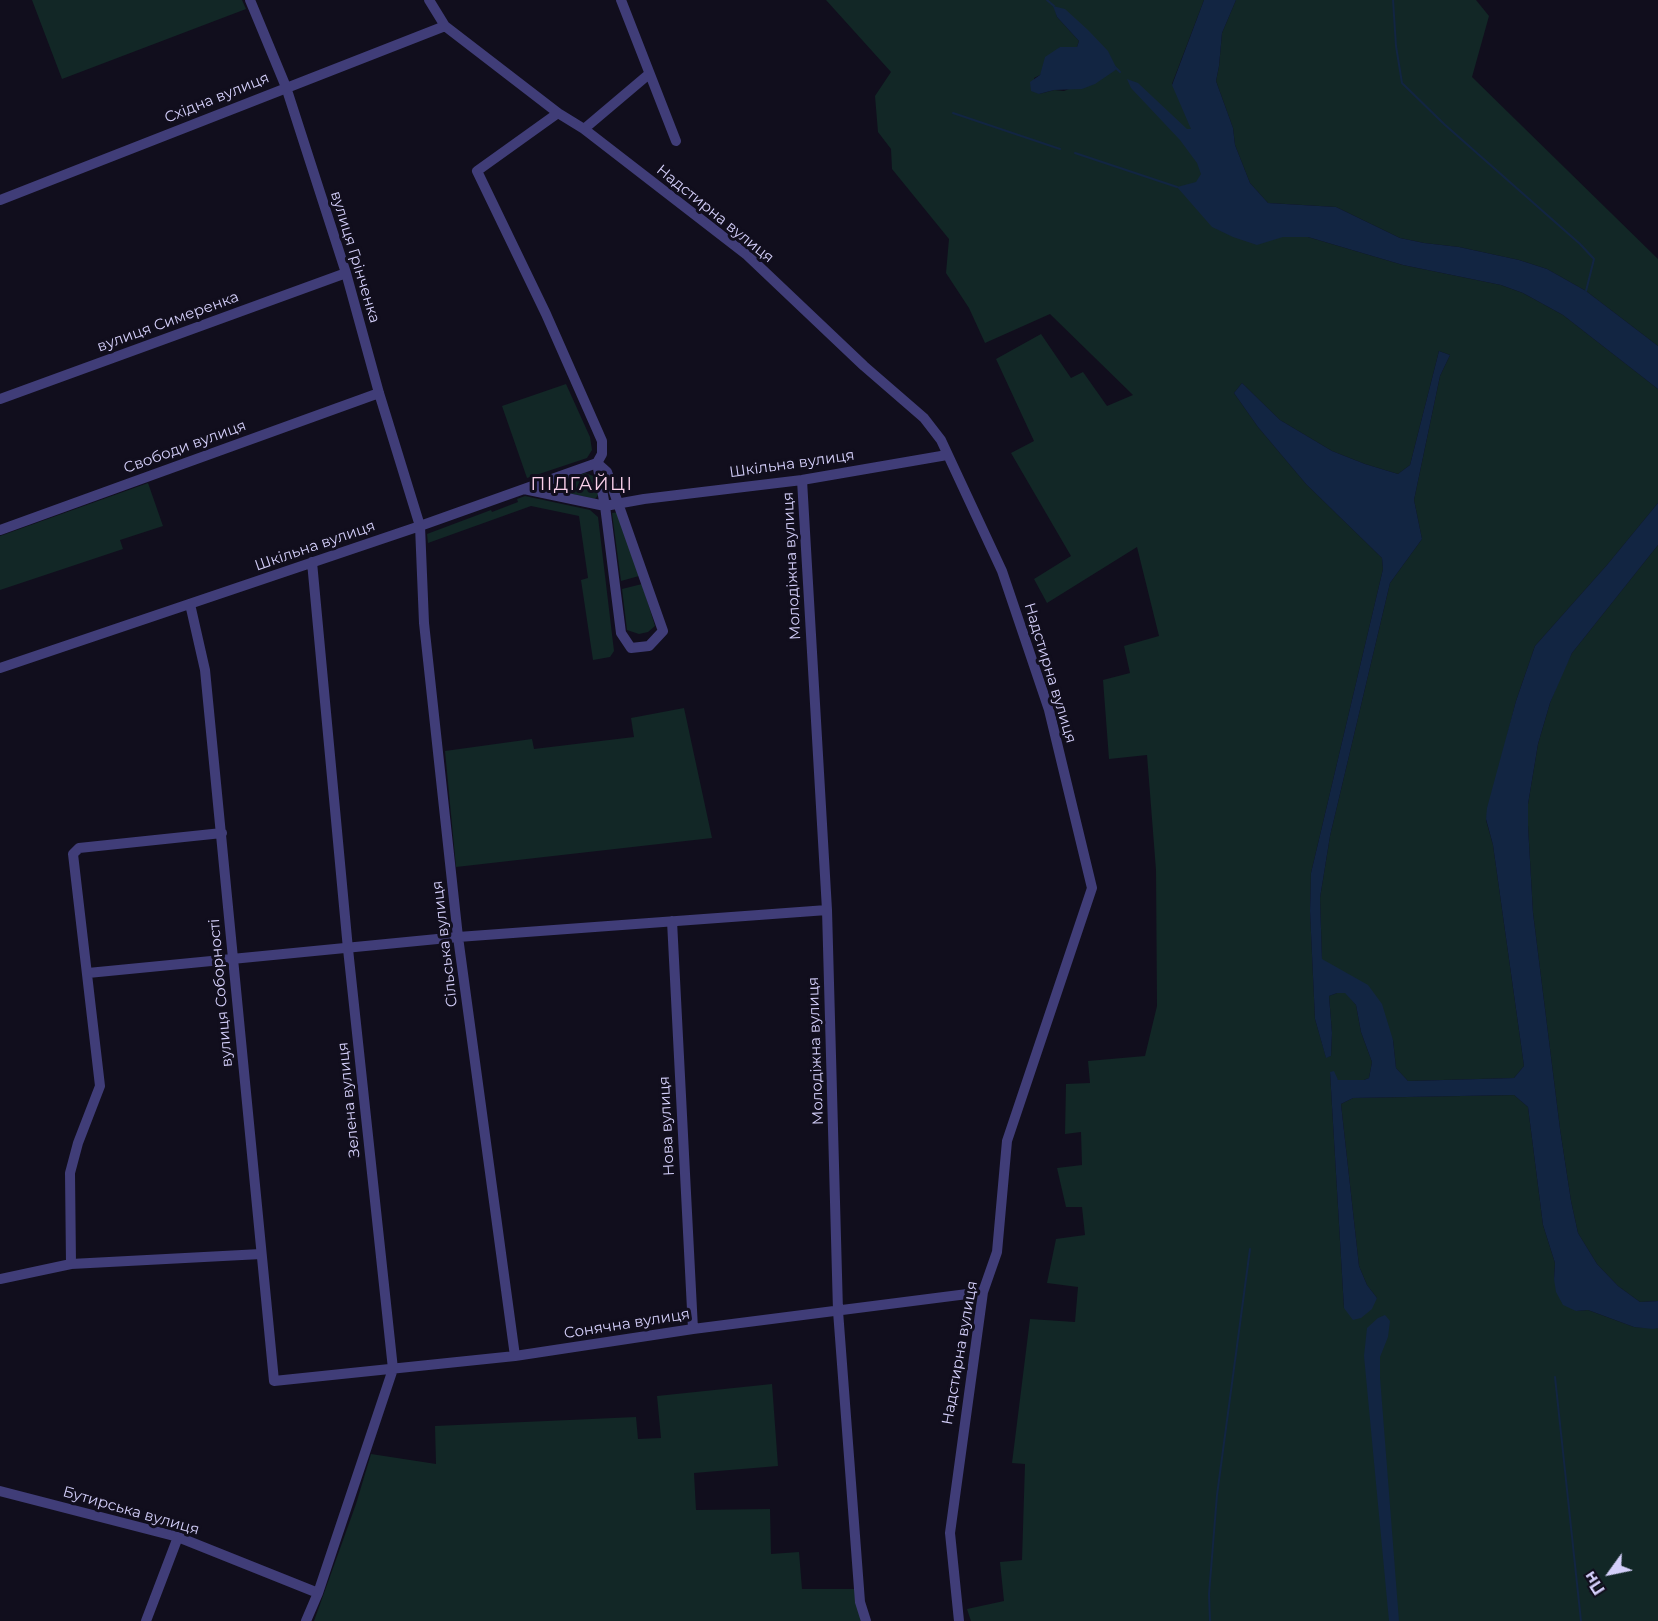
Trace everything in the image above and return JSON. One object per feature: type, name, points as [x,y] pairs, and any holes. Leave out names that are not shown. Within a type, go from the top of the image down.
[{"type":"street","name":"вулиця Грінченка","points":[[250,0],[285,87],[346,273],[379,393],[420,526]]},
{"type":"street","name":"Надстирна вулиця","points":[[429,0],[446,26],[747,255],[864,366],[924,418],[940,440],[1002,571],[1049,710],[1092,888],[1007,1141],[997,1252],[983,1292],[950,1533],[959,1621]]},
{"type":"street","points":[[621,0],[676,141]]},
{"type":"street","name":"Східна вулиця","points":[[0,200],[446,26]]},
{"type":"street","points":[[584,129],[649,74]]},
{"type":"street","points":[[558,113],[477,171],[546,314],[602,441],[602,454],[597,463],[605,506],[621,633],[631,648],[649,646],[663,631],[607,472],[597,463]]},
{"type":"street","name":"вулиця Симеренка","points":[[0,399],[346,273]]},
{"type":"street","name":"Свободи вулиця","points":[[0,530],[379,393]]},
{"type":"street","name":"Шкільна вулиця","points":[[605,506],[802,480],[947,455]]},
{"type":"street","name":"Шкільна вулиця","points":[[0,668],[420,526],[597,463]]},
{"type":"street","name":"Молодіжна вулиця","points":[[802,480],[827,910],[838,1311],[860,1602],[866,1621]]},
{"type":"street","points":[[524,489],[605,506]]},
{"type":"street","name":"Сільська вулиця","points":[[420,526],[424,622],[458,937],[514,1356]]},
{"type":"street","name":"Зелена вулиця","points":[[306,1621],[318,1593],[393,1369],[348,949],[312,562]]},
{"type":"street","name":"вулиця Соборності","points":[[190,604],[205,670],[274,1381]]},
{"type":"street","points":[[71,1264],[70,1173],[78,1143],[100,1086],[73,854],[79,848],[222,833]]},
{"type":"street","points":[[88,973],[458,937],[827,910]]},
{"type":"street","name":"Нова вулиця","points":[[672,921],[693,1329]]},
{"type":"street","points":[[0,1278],[71,1264],[261,1254]]},
{"type":"street","name":"Сонячна вулиця","points":[[274,1381],[514,1356],[693,1329],[983,1292]]},
{"type":"street","name":"Бутирська вулиця","points":[[0,1491],[178,1537],[318,1593]]},
{"type":"street","points":[[146,1621],[178,1537]]},
{"type":"green space","points":[[32,0],[242,0],[246,9],[62,79]]},
{"type":"green space","points":[[826,0],[1204,0],[1172,84],[1283,237],[1308,237],[1403,265],[1501,285],[1523,293],[1563,315],[1658,389],[1658,503],[1535,646],[1516,701],[1486,820],[1493,845],[1524,1066],[1514,1078],[1408,1081],[1396,1068],[1393,1040],[1322,960],[1320,898],[1330,836],[1390,583],[1422,539],[1414,500],[1440,376],[1450,355],[1439,351],[1410,465],[1398,474],[1332,451],[1280,420],[1242,383],[1234,393],[1258,427],[1306,484],[1382,558],[1383,569],[1311,873],[1310,911],[1315,1019],[1326,1057],[1331,1056],[1329,996],[1346,993],[1356,1005],[1361,1032],[1372,1062],[1369,1078],[1364,1080],[1338,1080],[1330,1072],[1344,1308],[1377,1298],[1367,1285],[1359,1266],[1341,1104],[1353,1098],[1514,1095],[1528,1107],[1543,1225],[1555,1263],[1554,1279],[1576,1311],[1588,1310],[1634,1327],[1658,1328],[1658,1621],[971,1621],[967,1609],[1004,1601],[1000,1562],[1022,1560],[1025,1464],[1012,1463],[1030,1319],[1075,1322],[1078,1287],[1047,1283],[1056,1239],[1085,1235],[1082,1207],[1066,1207],[1057,1168],[1082,1165],[1081,1132],[1065,1134],[1066,1084],[1090,1083],[1088,1061],[1145,1056],[1157,1006],[1156,870],[1147,755],[1109,759],[1103,680],[1130,673],[1124,646],[1159,636],[1137,547],[1047,603],[1034,579],[1071,556],[1011,453],[1034,441],[996,359],[1041,334],[1071,378],[1083,372],[1107,406],[1133,395],[1050,314],[985,343],[969,308],[946,273],[949,239],[892,169],[891,149],[878,132],[875,96],[891,72]],"holes":[[[1054,6],[1117,69],[1064,91],[1054,90],[1039,94],[1034,78],[1040,75],[1060,47],[1077,47],[1079,41],[1057,17]]]},
{"type":"green space","points":[[1236,0],[1476,0],[1489,16],[1472,77],[1658,259],[1658,346],[1586,291],[1547,269],[1519,260],[1459,247],[1400,238],[1336,207],[1268,203],[1250,183],[1235,145],[1233,128],[1216,81],[1222,33]]},
{"type":"green space","points":[[566,384],[590,437],[592,450],[587,458],[527,478],[502,406]]},
{"type":"green space","points":[[585,473],[596,477],[599,494],[595,499],[551,489],[551,486]]},
{"type":"green space","points":[[148,483],[163,526],[120,540],[123,549],[0,590],[0,536]]},
{"type":"green space","points":[[525,496],[590,510],[598,517],[614,651],[610,657],[593,660],[581,580],[588,578],[579,516],[531,506],[428,543],[427,534],[518,502],[517,499]]},
{"type":"green space","points":[[618,512],[639,576],[621,581],[612,513]]},
{"type":"green space","points":[[1658,545],[1658,1301],[1640,1302],[1618,1286],[1597,1264],[1578,1233],[1560,1129],[1533,913],[1528,804],[1538,744],[1550,703],[1572,653]]},
{"type":"green space","points":[[642,584],[655,626],[648,632],[639,634],[627,630],[622,589]]},
{"type":"green space","points":[[684,708],[712,838],[456,867],[445,751],[532,739],[534,749],[634,737],[631,718]]},
{"type":"green space","points":[[772,1384],[778,1466],[694,1473],[696,1510],[770,1509],[771,1554],[799,1552],[802,1589],[855,1589],[861,1621],[314,1621],[356,1504],[371,1454],[436,1464],[435,1426],[636,1417],[638,1439],[661,1438],[657,1396]]},
{"type":"water","points":[[1204,0],[1236,0],[1222,33],[1216,81],[1233,128],[1235,145],[1250,183],[1268,203],[1336,207],[1400,238],[1459,247],[1519,260],[1547,269],[1586,291],[1658,346],[1658,389],[1563,315],[1523,293],[1501,285],[1403,265],[1308,237],[1283,237],[1257,245],[1212,227],[1177,187],[1196,182],[1201,174],[1197,163],[1180,140],[1131,88],[1127,79],[1138,83],[1187,129],[1191,129],[1172,85]]},
{"type":"water","points":[[1053,6],[1065,9],[1088,30],[1108,51],[1117,69],[1095,84],[1082,89],[1054,90],[1039,94],[1031,91],[1030,82],[1040,75],[1045,57],[1060,47],[1077,47],[1079,41],[1057,17]]},
{"type":"water","points":[[1439,351],[1450,355],[1440,376],[1414,500],[1422,539],[1390,583],[1330,836],[1320,898],[1322,959],[1368,985],[1382,1004],[1393,1040],[1396,1068],[1408,1081],[1514,1078],[1524,1066],[1493,845],[1486,819],[1487,808],[1516,701],[1535,646],[1658,503],[1658,545],[1572,653],[1550,703],[1538,744],[1528,804],[1528,826],[1533,913],[1560,1129],[1578,1233],[1597,1264],[1618,1286],[1640,1302],[1658,1301],[1658,1328],[1634,1327],[1588,1310],[1576,1311],[1563,1305],[1556,1292],[1555,1263],[1543,1225],[1528,1107],[1514,1095],[1353,1098],[1341,1104],[1359,1266],[1367,1285],[1377,1298],[1372,1309],[1361,1318],[1353,1320],[1344,1308],[1330,1072],[1334,1071],[1338,1080],[1364,1080],[1369,1078],[1372,1062],[1361,1032],[1356,1005],[1345,993],[1329,996],[1331,1056],[1326,1058],[1315,1019],[1310,911],[1311,873],[1383,569],[1382,558],[1306,484],[1258,427],[1234,393],[1242,383],[1280,420],[1332,451],[1398,474],[1410,465]]},
{"type":"water","points":[[1385,1315],[1390,1321],[1388,1337],[1380,1357],[1380,1377],[1399,1621],[1389,1621],[1364,1356],[1367,1328]]},
{"type":"waterway","points":[[1047,0],[1054,6]]},
{"type":"waterway","points":[[1393,0],[1396,46],[1402,83],[1444,124],[1594,259],[1586,291]]},
{"type":"waterway","points":[[1115,67],[1120,72]]},
{"type":"waterway","points":[[953,113],[1060,149]]},
{"type":"waterway","points":[[1075,153],[1177,187]]},
{"type":"waterway","points":[[1210,1621],[1209,1594],[1217,1495],[1250,1249]]},
{"type":"waterway","points":[[1555,1377],[1581,1621]]},
{"type":"district","name":"ПІДГАЙЦІ","points":[[582,485]]}]
